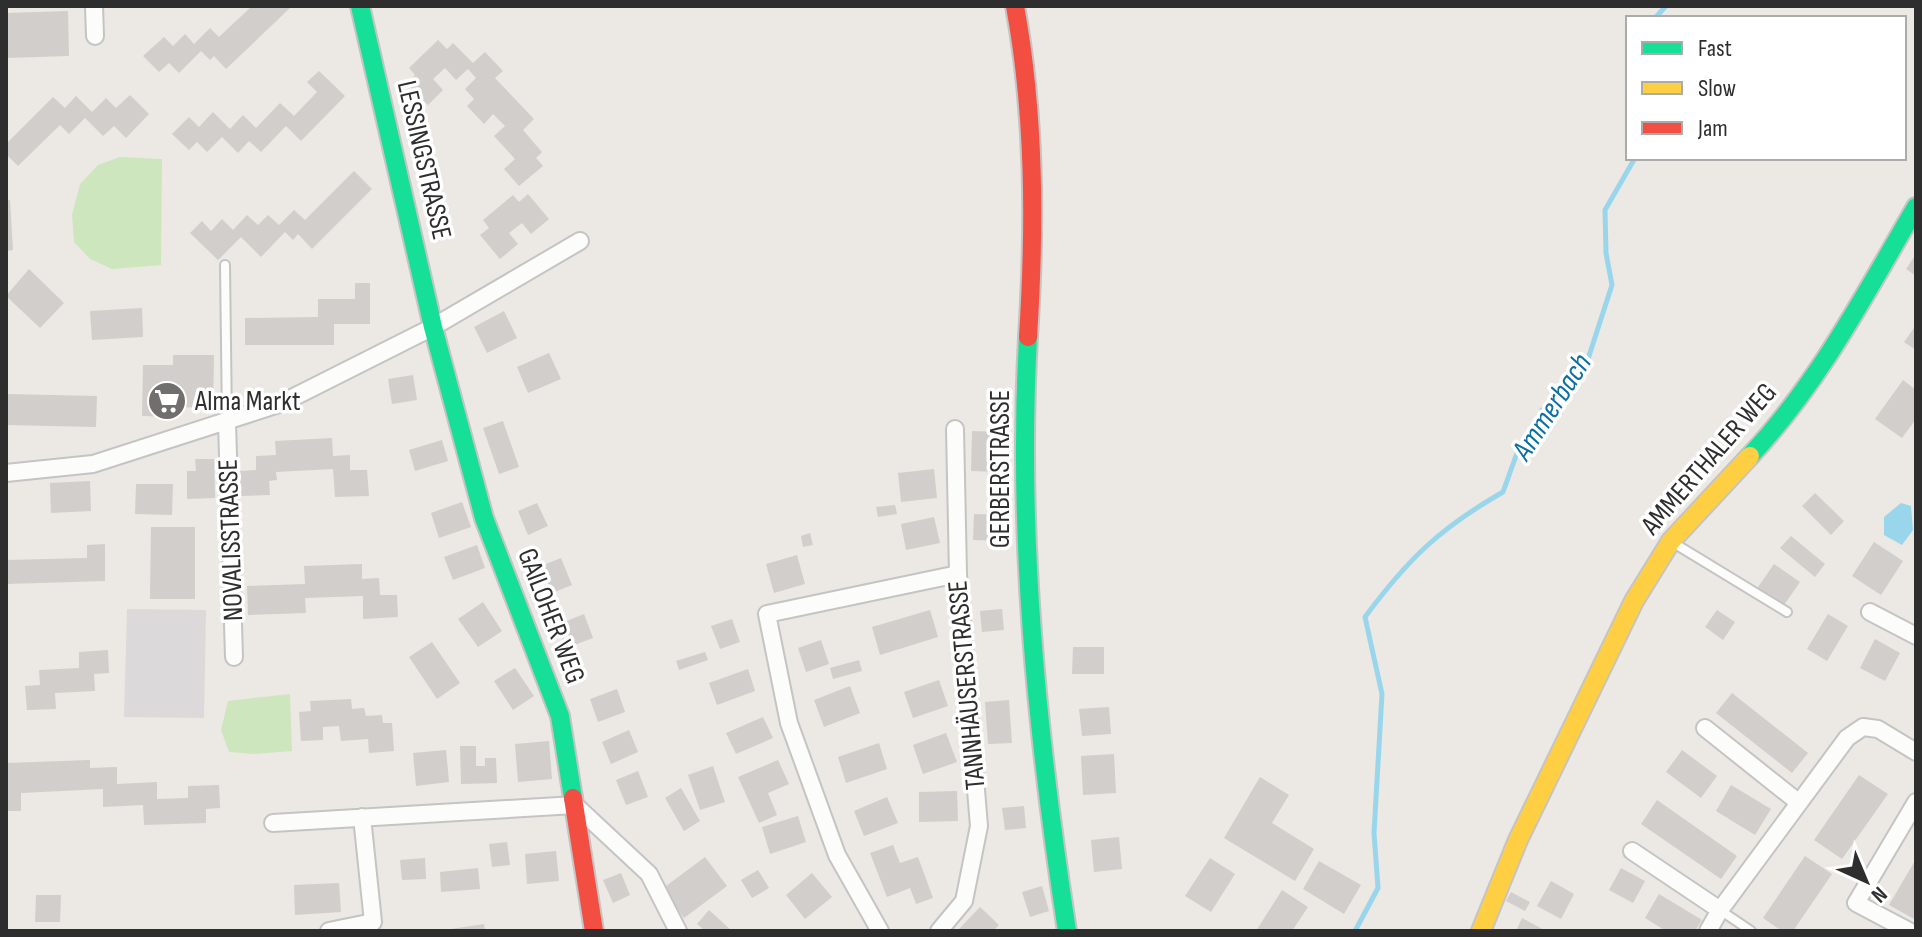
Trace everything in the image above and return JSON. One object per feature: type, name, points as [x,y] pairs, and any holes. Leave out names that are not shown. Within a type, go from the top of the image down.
[{"type":"street","points":[[94,6],[95,36]]},
{"type":"street","name":"LESSINGSTRASSE","points":[[360,6],[433,327]]},
{"type":"street","name":"GERBERSTRASSE","points":[[1015,6],[1025,60],[1034,241],[1025,469],[1028,587],[1048,808],[1067,931]]},
{"type":"street","name":"AMMERTHALER WEG","points":[[1481,931],[1518,840],[1634,601],[1671,541],[1780,424],[1822,368],[1916,207]]},
{"type":"street","points":[[6,473],[93,464],[282,403],[433,327],[580,241]]},
{"type":"street","name":"GAILOHER WEG","points":[[433,327],[484,518],[560,716],[594,931]]},
{"type":"street","name":"NOVALISSTRASSE","points":[[227,422],[234,657]]},
{"type":"street","name":"TANNHÄUSERSTRASSE","points":[[939,931],[964,901],[979,826],[958,574],[955,429]]},
{"type":"street","points":[[880,931],[837,855],[795,738],[767,614],[958,574]]},
{"type":"street","points":[[1870,612],[1916,636]]},
{"type":"street","points":[[1708,931],[1720,910],[1847,738],[1863,727],[1878,729],[1916,752]]},
{"type":"street","points":[[1705,728],[1798,802]]},
{"type":"street","points":[[1907,930],[1856,903],[1916,802]]},
{"type":"street","points":[[273,823],[575,805],[649,874],[678,931]]},
{"type":"street","points":[[329,931],[373,922],[362,817]]},
{"type":"street","points":[[1632,851],[1720,910]]},
{"type":"lane","points":[[225,265],[227,422]]},
{"type":"lane","points":[[1671,541],[1787,612]]},
{"type":"lane","points":[[1720,910],[1751,931]]},
{"type":"shaded area","points":[[127,609],[206,610],[204,718],[124,717]]},
{"type":"green space","points":[[120,157],[162,159],[161,265],[112,269],[90,259],[74,242],[72,215],[80,184],[98,165]]},
{"type":"green space","points":[[290,694],[292,751],[229,752],[221,730],[228,701]]},
{"type":"water","points":[[1901,503],[1911,506],[1913,530],[1902,545],[1884,535],[1884,517]]},
{"type":"building","points":[[252,6],[290,8],[226,69],[214,56],[210,60],[201,51],[179,73],[169,63],[159,72],[143,56],[164,37],[173,46],[185,34],[194,44],[210,28],[219,37]]},
{"type":"building","points":[[68,11],[69,56],[6,58],[6,13]]},
{"type":"building","points":[[438,40],[447,49],[453,43],[473,63],[485,52],[503,71],[495,78],[534,119],[523,130],[542,152],[536,158],[543,166],[519,186],[504,169],[515,159],[494,136],[505,126],[493,114],[484,124],[467,106],[474,99],[465,89],[476,78],[468,69],[456,80],[445,68],[433,79],[443,90],[428,105],[406,83],[415,75],[409,68]]},
{"type":"building","points":[[319,71],[345,96],[301,141],[286,126],[261,152],[249,141],[238,153],[222,137],[207,152],[197,142],[189,150],[172,134],[189,117],[199,127],[213,112],[230,129],[243,115],[256,128],[280,103],[294,116],[317,92],[307,82]]},
{"type":"building","points":[[130,95],[149,114],[126,138],[114,126],[103,136],[85,118],[69,134],[60,125],[18,166],[6,154],[6,144],[53,97],[65,108],[76,96],[92,112],[106,98],[116,108]]},
{"type":"building","points":[[354,171],[372,189],[312,249],[298,234],[293,240],[285,232],[261,257],[241,237],[218,260],[190,233],[202,221],[211,231],[222,219],[233,230],[247,215],[258,225],[268,215],[279,225],[294,210],[305,220]]},
{"type":"building","points":[[528,194],[549,219],[531,234],[522,223],[509,233],[518,244],[500,259],[480,235],[489,228],[483,220],[513,195],[519,202]]},
{"type":"building","points":[[6,200],[10,200],[13,250],[6,251]]},
{"type":"building","points":[[1916,254],[1916,276],[1906,269]]},
{"type":"building","points":[[29,269],[64,303],[40,328],[6,296]]},
{"type":"building","points":[[355,283],[370,283],[370,324],[334,324],[334,345],[245,345],[245,318],[318,317],[318,299],[355,299]]},
{"type":"building","points":[[142,308],[143,337],[92,340],[90,311]]},
{"type":"building","points":[[504,311],[517,338],[487,353],[474,327]]},
{"type":"building","points":[[1916,325],[1916,350],[1904,342]]},
{"type":"building","points":[[549,353],[561,379],[528,393],[517,367]]},
{"type":"building","points":[[173,355],[214,355],[213,408],[174,407],[174,417],[142,416],[143,365],[173,365]]},
{"type":"building","points":[[413,375],[417,400],[392,404],[388,379]]},
{"type":"building","points":[[1903,380],[1916,390],[1916,419],[1902,438],[1875,419]]},
{"type":"building","points":[[6,394],[97,396],[96,427],[6,425]]},
{"type":"building","points":[[503,421],[519,467],[499,474],[483,428]]},
{"type":"building","points":[[972,431],[1000,432],[999,472],[971,471]]},
{"type":"building","points":[[332,438],[333,456],[350,455],[350,470],[367,470],[369,496],[335,497],[333,469],[276,472],[277,480],[269,481],[270,495],[241,496],[240,471],[256,470],[256,456],[276,455],[275,441]]},
{"type":"building","points":[[442,440],[448,461],[415,471],[409,450]]},
{"type":"building","points":[[195,459],[214,459],[215,498],[187,499],[187,471],[196,471]]},
{"type":"building","points":[[934,469],[937,498],[901,502],[898,473]]},
{"type":"building","points":[[90,481],[91,511],[51,513],[50,483]]},
{"type":"building","points":[[136,484],[173,484],[172,515],[135,514]]},
{"type":"building","points":[[1815,493],[1844,521],[1831,535],[1802,506]]},
{"type":"building","points":[[462,502],[471,527],[439,538],[431,513]]},
{"type":"building","points":[[537,503],[548,526],[528,535],[518,511]]},
{"type":"building","points":[[895,505],[897,514],[878,517],[876,507]]},
{"type":"building","points":[[974,514],[1002,515],[1001,541],[973,540]]},
{"type":"building","points":[[934,517],[940,543],[906,550],[901,524]]},
{"type":"building","points":[[151,527],[195,527],[195,599],[150,599]]},
{"type":"building","points":[[810,533],[813,545],[803,547],[801,536]]},
{"type":"building","points":[[1791,536],[1825,564],[1815,577],[1780,548]]},
{"type":"building","points":[[1874,542],[1903,561],[1881,595],[1852,576]]},
{"type":"building","points":[[105,544],[105,581],[6,584],[6,560],[87,558],[87,545]]},
{"type":"building","points":[[477,545],[485,568],[453,580],[444,557]]},
{"type":"building","points":[[797,555],[805,584],[774,593],[766,564]]},
{"type":"building","points":[[561,558],[572,585],[552,593],[541,566]]},
{"type":"building","points":[[362,564],[362,579],[379,578],[380,595],[397,595],[398,617],[363,619],[363,596],[305,598],[306,613],[248,615],[247,586],[305,584],[304,566]]},
{"type":"building","points":[[1774,564],[1800,582],[1782,608],[1756,590]]},
{"type":"building","points":[[483,602],[502,631],[478,647],[458,619]]},
{"type":"building","points":[[1002,609],[1004,630],[982,632],[980,611]]},
{"type":"building","points":[[930,610],[938,637],[880,655],[872,627]]},
{"type":"building","points":[[1717,610],[1735,622],[1723,640],[1705,627]]},
{"type":"building","points":[[584,614],[593,638],[566,648],[557,625]]},
{"type":"building","points":[[1828,614],[1848,626],[1827,661],[1807,649]]},
{"type":"building","points":[[732,619],[740,642],[720,649],[711,626]]},
{"type":"building","points":[[1875,639],[1900,653],[1885,681],[1860,668]]},
{"type":"building","points":[[821,640],[829,664],[806,672],[798,648]]},
{"type":"building","points":[[432,642],[460,683],[437,699],[409,657]]},
{"type":"building","points":[[1073,647],[1104,647],[1104,674],[1072,674]]},
{"type":"building","points":[[108,650],[109,673],[94,674],[95,691],[55,693],[56,709],[27,710],[25,686],[40,685],[39,670],[79,668],[79,652]]},
{"type":"building","points":[[705,652],[708,660],[679,670],[676,661]]},
{"type":"building","points":[[859,660],[862,671],[833,679],[830,668]]},
{"type":"building","points":[[515,668],[534,696],[513,710],[494,681]]},
{"type":"building","points":[[748,669],[755,691],[717,705],[709,683]]},
{"type":"building","points":[[939,680],[948,706],[913,718],[904,692]]},
{"type":"building","points":[[850,686],[860,713],[824,727],[814,700]]},
{"type":"building","points":[[617,689],[625,712],[598,722],[590,699]]},
{"type":"building","points":[[1732,693],[1808,753],[1792,773],[1716,713]]},
{"type":"building","points":[[351,699],[352,709],[364,708],[366,716],[382,715],[383,723],[392,723],[394,751],[369,753],[368,739],[341,741],[339,726],[323,727],[323,740],[301,741],[299,712],[311,711],[310,701]]},
{"type":"building","points":[[1009,700],[1012,743],[988,744],[985,702]]},
{"type":"building","points":[[1109,707],[1111,734],[1082,736],[1079,709]]},
{"type":"building","points":[[763,717],[773,738],[736,754],[726,733]]},
{"type":"building","points":[[629,730],[638,752],[611,764],[602,742]]},
{"type":"building","points":[[946,733],[957,762],[923,774],[913,745]]},
{"type":"building","points":[[549,741],[552,779],[518,782],[515,744]]},
{"type":"building","points":[[879,743],[887,769],[846,783],[838,757]]},
{"type":"building","points":[[460,746],[476,746],[476,766],[485,766],[485,758],[496,758],[497,783],[461,784]]},
{"type":"building","points":[[446,750],[449,782],[416,786],[413,753]]},
{"type":"building","points":[[1682,750],[1717,776],[1701,798],[1666,772]]},
{"type":"building","points":[[1114,754],[1116,793],[1083,795],[1081,756]]},
{"type":"building","points":[[90,760],[90,768],[117,767],[117,784],[157,782],[157,799],[188,798],[188,786],[219,785],[220,808],[206,809],[206,823],[144,825],[143,805],[103,807],[103,789],[21,793],[21,811],[6,811],[6,763]]},
{"type":"building","points":[[778,760],[789,784],[768,793],[777,815],[759,823],[738,777]]},
{"type":"building","points":[[713,766],[725,802],[700,810],[688,775]]},
{"type":"building","points":[[638,771],[648,797],[626,805],[616,780]]},
{"type":"building","points":[[1859,775],[1888,794],[1842,859],[1814,840]]},
{"type":"building","points":[[1260,777],[1289,795],[1272,823],[1314,849],[1295,881],[1224,838]]},
{"type":"building","points":[[1731,785],[1771,809],[1755,835],[1716,811]]},
{"type":"building","points":[[681,788],[700,821],[684,831],[665,798]]},
{"type":"building","points":[[957,791],[958,821],[919,822],[919,792]]},
{"type":"building","points":[[887,797],[898,823],[864,836],[854,811]]},
{"type":"building","points":[[1657,800],[1737,856],[1721,879],[1641,824]]},
{"type":"building","points":[[1024,806],[1026,828],[1005,830],[1002,808]]},
{"type":"building","points":[[798,816],[806,842],[770,854],[762,827]]},
{"type":"building","points":[[1119,837],[1122,869],[1094,872],[1091,840]]},
{"type":"building","points":[[507,842],[510,865],[492,867],[489,844]]},
{"type":"building","points":[[893,845],[900,863],[918,857],[933,898],[916,904],[910,888],[887,897],[870,853]]},
{"type":"building","points":[[556,851],[559,881],[527,884],[525,854]]},
{"type":"building","points":[[1805,856],[1832,874],[1793,931],[1782,931],[1763,918]]},
{"type":"building","points":[[705,857],[727,886],[684,918],[662,889]]},
{"type":"building","points":[[425,858],[426,879],[402,880],[400,860]]},
{"type":"building","points":[[1210,858],[1235,874],[1211,912],[1185,896]]},
{"type":"building","points":[[1916,859],[1916,920],[1889,905]]},
{"type":"building","points":[[1319,861],[1361,885],[1344,914],[1303,889]]},
{"type":"building","points":[[478,868],[480,889],[441,892],[440,872]]},
{"type":"building","points":[[1621,868],[1645,881],[1633,903],[1609,890]]},
{"type":"building","points":[[758,870],[769,888],[752,898],[741,880]]},
{"type":"building","points":[[621,873],[630,895],[613,903],[603,880]]},
{"type":"building","points":[[812,873],[832,897],[805,919],[786,895]]},
{"type":"building","points":[[1551,881],[1574,894],[1561,919],[1537,906]]},
{"type":"building","points":[[339,883],[341,912],[295,915],[294,885]]},
{"type":"building","points":[[1042,886],[1049,911],[1030,917],[1022,892]]},
{"type":"building","points":[[1282,890],[1308,907],[1292,931],[1256,931]]},
{"type":"building","points":[[1511,892],[1530,902],[1525,911],[1506,901]]},
{"type":"building","points":[[1659,894],[1702,920],[1695,931],[1666,931],[1645,918]]},
{"type":"building","points":[[36,895],[61,895],[60,922],[35,922]]},
{"type":"building","points":[[980,907],[999,925],[993,931],[957,931]]},
{"type":"building","points":[[709,910],[732,931],[705,931],[697,924]]},
{"type":"building","points":[[1522,918],[1546,931],[1516,931]]},
{"type":"building","points":[[484,924],[485,931],[451,931],[451,929]]},
{"type":"waterway","name":"Ammerbach","points":[[1657,16],[1666,6]]},
{"type":"waterway","name":"Ammerbach","points":[[1355,931],[1378,888],[1374,833],[1382,694],[1365,617],[1426,546],[1503,492],[1517,453],[1542,410],[1588,359],[1612,285],[1606,253],[1605,210],[1634,160]]},
{"type":"traffic: fast","points":[[360,6],[433,327],[484,518],[560,716],[573,798]]},
{"type":"traffic: fast","points":[[1750,456],[1820,368],[1916,207]]},
{"type":"traffic: fast","points":[[1028,337],[1025,486],[1032,635],[1047,783],[1067,931]]},
{"type":"traffic: slow","points":[[1481,931],[1518,840],[1634,601],[1671,541],[1750,456]]},
{"type":"traffic: jam","points":[[1015,6],[1022,47],[1032,171],[1028,337]]},
{"type":"traffic: jam","points":[[573,798],[594,931]]},
{"type":"place","name":"Alma Markt","points":[[167,401]]}]
